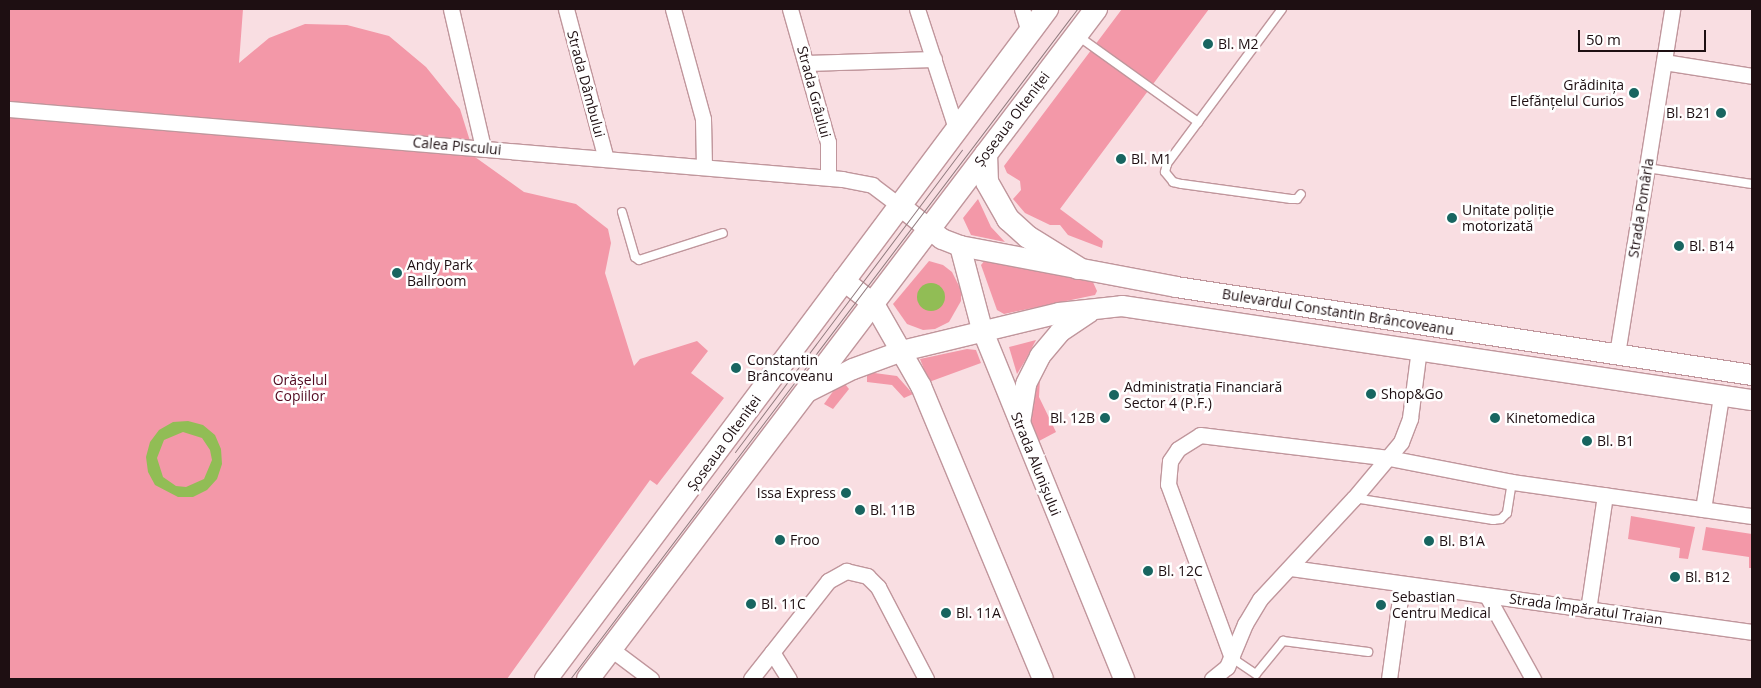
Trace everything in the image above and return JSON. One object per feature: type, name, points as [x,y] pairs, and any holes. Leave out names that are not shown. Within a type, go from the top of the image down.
[{"type":"main road","name":"Șoseaua Olteniței","points":[[546,679],[842,280],[1047,9]]},
{"type":"main road","name":"Șoseaua Olteniței","points":[[588,679],[1096,9]]},
{"type":"main road","points":[[986,154],[987,182],[1008,219],[1028,237],[1078,268]]},
{"type":"main road","points":[[899,205],[929,230]]},
{"type":"main road","name":"Bulevardul Constantin Brâncoveanu","points":[[929,230],[960,246],[1227,295],[1752,375]]},
{"type":"main road","name":"Strada Alunișului","points":[[960,246],[982,330],[1124,679]]},
{"type":"main road","points":[[842,280],[874,304],[902,351],[928,401],[1043,679]]},
{"type":"main road","points":[[1020,425],[1026,384],[1040,356],[1071,323],[1104,306]]},
{"type":"main road","name":"Bulevardul Constantin Brâncoveanu","points":[[807,392],[853,368],[902,351],[982,330],[1104,306],[1173,311],[1752,400]]},
{"type":"street","points":[[451,9],[483,148]]},
{"type":"street","name":"Strada Dâmbului","points":[[566,9],[606,159]]},
{"type":"street","points":[[673,9],[703,119],[704,167]]},
{"type":"street","name":"Strada Grâului","points":[[790,9],[828,142],[828,177]]},
{"type":"street","points":[[917,9],[956,128]]},
{"type":"street","points":[[1022,9],[1029,32]]},
{"type":"street","name":"Strada Pomârla","points":[[1617,354],[1672,9]]},
{"type":"street","points":[[806,63],[934,59]]},
{"type":"street","points":[[1664,62],[1752,76]]},
{"type":"street","name":"Calea Piscului","points":[[9,109],[828,177],[864,182],[899,205]]},
{"type":"street","name":"Bulevardul Constantin Brâncoveanu","points":[[1291,568],[1389,458],[1407,427],[1419,349]]},
{"type":"street","points":[[1703,509],[1720,396]]},
{"type":"street","points":[[1232,658],[1168,484],[1170,461],[1178,449],[1200,435],[1389,458],[1512,482],[1752,516]]},
{"type":"street","points":[[1588,610],[1605,495]]},
{"type":"street","points":[[1212,679],[1221,674],[1232,658],[1251,612],[1272,585],[1291,568]]},
{"type":"street","name":"Strada Împăratul Traian","points":[[1291,568],[1752,632]]},
{"type":"street","points":[[751,679],[828,581],[840,572],[852,571],[867,576],[878,587],[926,679]]},
{"type":"street","points":[[1388,679],[1402,584]]},
{"type":"street","points":[[1487,596],[1533,679]]},
{"type":"street","points":[[610,649],[651,679]]},
{"type":"street","points":[[772,652],[789,679]]},
{"type":"lane","points":[[1282,9],[1167,164],[1165,172],[1168,178],[1182,184],[1291,199],[1297,199],[1302,194]]},
{"type":"lane","points":[[1076,34],[1198,122]]},
{"type":"lane","points":[[1647,168],[1752,184]]},
{"type":"lane","points":[[622,212],[635,258],[639,260],[723,233]]},
{"type":"lane","points":[[1354,498],[1493,520],[1501,519],[1507,513],[1512,482]]},
{"type":"lane","points":[[1232,658],[1256,674],[1282,641],[1368,652]]},
{"type":"green space","name":"Orășelul Copiilor","points":[[9,9],[243,9],[239,63],[269,38],[305,24],[347,25],[389,36],[426,67],[460,109],[475,157],[524,192],[576,204],[608,229],[611,243],[605,273],[634,366],[640,359],[697,341],[708,351],[691,373],[724,398],[657,485],[650,480],[507,679],[9,679]]},
{"type":"green space","points":[[1122,9],[1209,9],[1060,209],[1103,241],[1102,248],[1068,235],[1060,225],[1050,225],[1025,213],[1013,199],[1021,190],[1020,181],[1007,173],[1004,166]]},
{"type":"green space","points":[[978,199],[991,227],[1005,242],[971,235],[963,218]]},
{"type":"green space","points":[[986,259],[1092,280],[1097,291],[1095,295],[1004,314],[997,310],[981,265]]},
{"type":"green space","points":[[929,261],[943,265],[952,272],[961,290],[961,301],[949,322],[935,329],[923,330],[907,324],[893,304]]},
{"type":"green space","points":[[1036,340],[1025,361],[1017,374],[1009,347]]},
{"type":"green space","points":[[967,349],[976,350],[981,363],[929,382],[920,359]]},
{"type":"green space","points":[[867,372],[897,376],[913,394],[904,398],[892,385],[867,382]]},
{"type":"green space","points":[[1040,378],[1039,397],[1056,432],[1039,441],[1030,419],[1029,381]]},
{"type":"green space","points":[[845,384],[849,389],[833,409],[824,404],[834,390]]},
{"type":"green space","points":[[1631,516],[1695,527],[1688,559],[1679,558],[1680,548],[1628,539]]},
{"type":"green space","points":[[1706,527],[1752,534],[1752,568],[1749,568],[1749,557],[1702,550]]},
{"type":"shaded area","points":[[931,283],[941,287],[945,297],[941,307],[931,311],[921,307],[917,297],[921,287]]},
{"type":"shaded area","points":[[188,421],[203,425],[215,435],[221,449],[222,464],[217,479],[207,490],[193,497],[178,497],[155,485],[148,472],[146,457],[150,442],[159,430],[173,422]],"holes":[[[183,432],[202,438],[210,450],[212,460],[204,479],[186,487],[176,486],[163,477],[157,458],[164,440]]]},
{"type":"tram line","points":[[570,679],[1077,9]]},
{"type":"tram line","points":[[735,452],[962,150]]},
{"type":"place","name":"Bl. M2","points":[[1208,44]]},
{"type":"place","name":"Grădinița Elefănțelul Curios","points":[[1634,93]]},
{"type":"place","name":"Bl. B21","points":[[1721,113]]},
{"type":"place","name":"Bl. M1","points":[[1121,159]]},
{"type":"place","name":"Unitate poliție motorizată","points":[[1452,218]]},
{"type":"place","name":"Bl. B14","points":[[1679,246]]},
{"type":"place","name":"Andy Park Ballroom","points":[[397,273]]},
{"type":"place","name":"Constantin Brâncoveanu","points":[[736,368]]},
{"type":"place","name":"Shop&Go","points":[[1371,394]]},
{"type":"place","name":"Administrația Financiară Sector 4 (P.F.)","points":[[1114,395]]},
{"type":"place","name":"Bl. 12B","points":[[1105,418]]},
{"type":"place","name":"Kinetomedica","points":[[1495,418]]},
{"type":"place","name":"Bl. B1","points":[[1587,441]]},
{"type":"place","name":"Issa Express","points":[[846,493]]},
{"type":"place","name":"Bl. 11B","points":[[860,510]]},
{"type":"place","name":"Froo","points":[[780,540]]},
{"type":"place","name":"Bl. B1A","points":[[1429,541]]},
{"type":"place","name":"Bl. 12C","points":[[1148,571]]},
{"type":"place","name":"Bl. B12","points":[[1675,577]]},
{"type":"place","name":"Bl. 11C","points":[[751,604]]},
{"type":"place","name":"Sebastian Centru Medical","points":[[1381,605]]},
{"type":"place","name":"Bl. 11A","points":[[946,613]]}]
